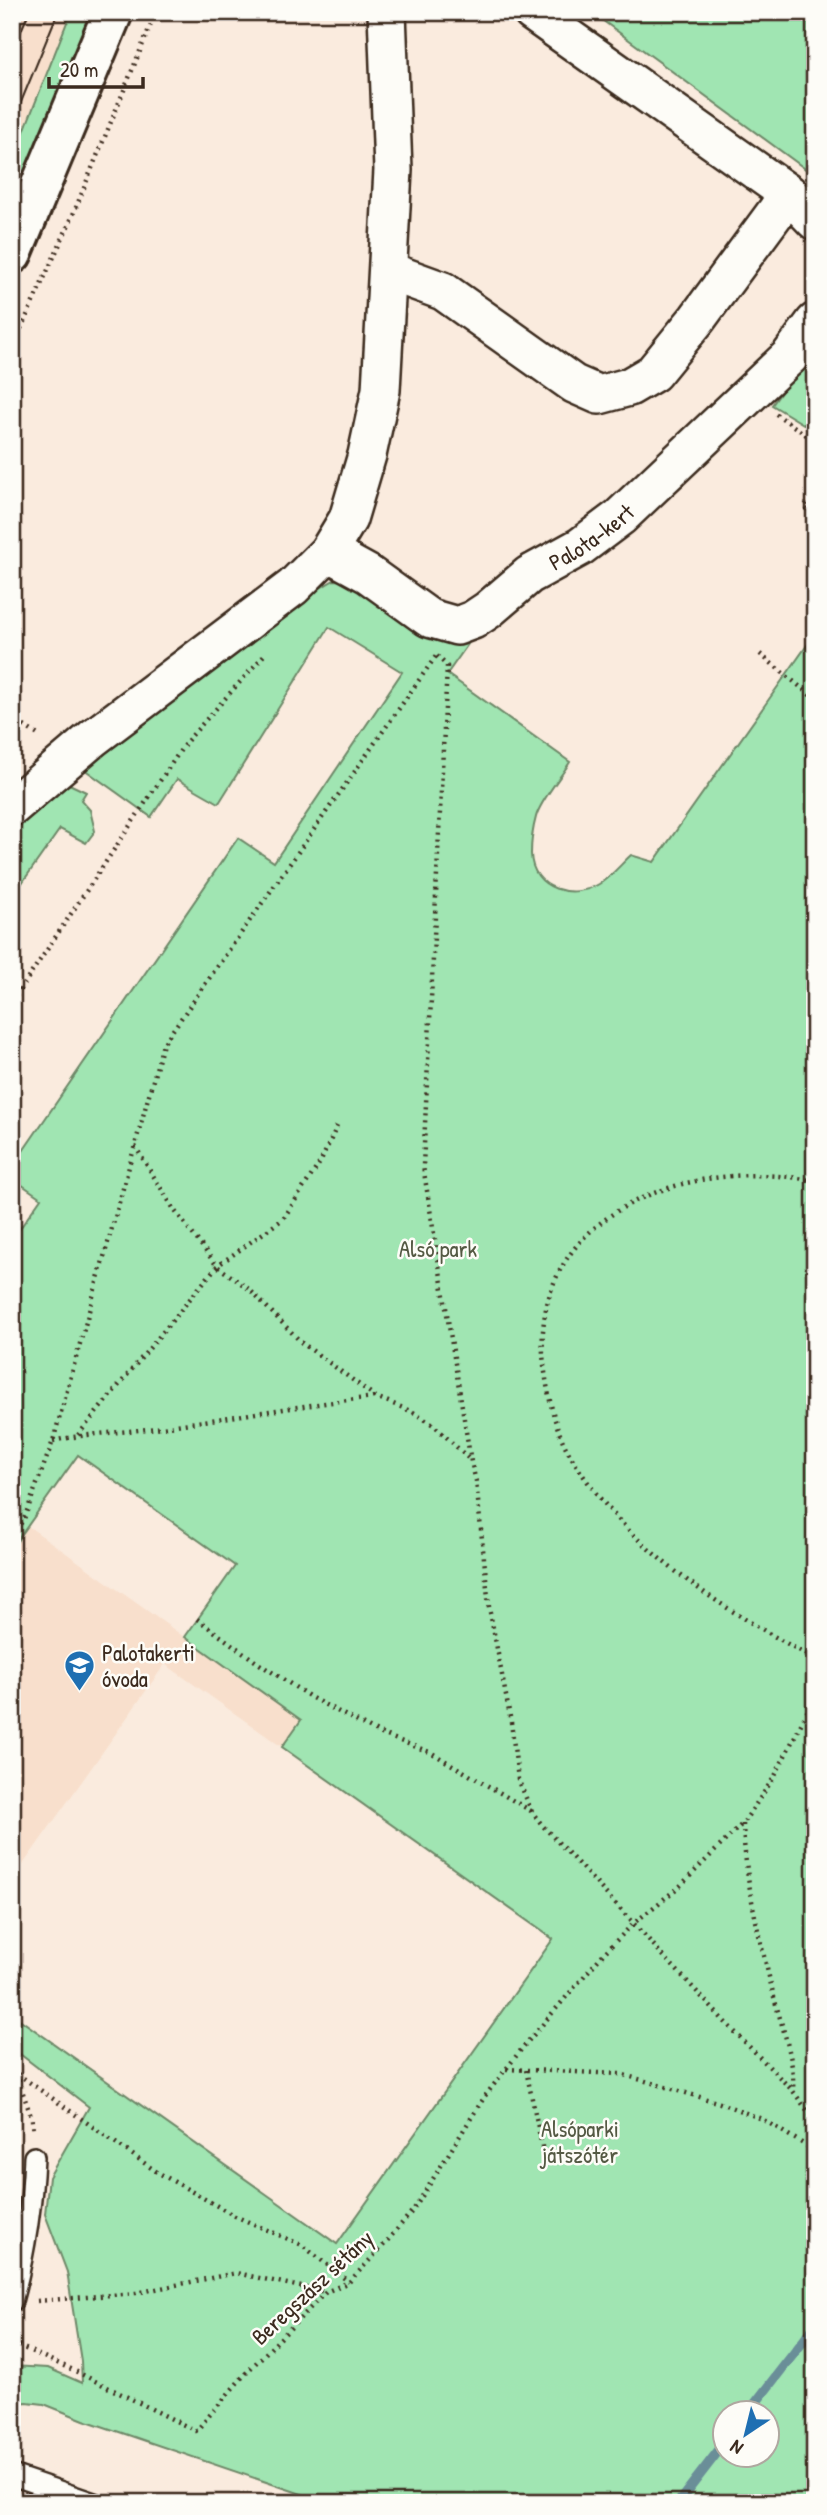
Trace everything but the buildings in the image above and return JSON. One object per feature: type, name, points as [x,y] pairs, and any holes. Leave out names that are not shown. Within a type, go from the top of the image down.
[{"type":"main road","points":[[12,254],[113,12]]},
{"type":"street","points":[[532,12],[789,194],[815,221]]},
{"type":"street","points":[[12,807],[93,738],[293,587],[328,552],[348,519],[367,455],[381,390],[393,170],[388,13]]},
{"type":"street","points":[[388,271],[443,291],[573,384],[599,395],[629,387],[653,373],[698,319],[789,194]]},
{"type":"street","name":"Palota-kert","points":[[457,626],[481,615],[529,575],[580,547],[620,517],[790,356],[815,322]]},
{"type":"street","points":[[328,552],[368,574],[429,618],[457,626]]},
{"type":"lane","points":[[18,2302],[32,2196],[34,2157]]},
{"type":"lane","points":[[12,2475],[94,2503]]},
{"type":"path","points":[[12,348],[70,222],[156,12]]},
{"type":"path","points":[[749,396],[815,441]]},
{"type":"path","points":[[815,492],[804,507],[815,517]]},
{"type":"path","points":[[12,1535],[24,1519],[53,1441],[163,1044],[457,626]]},
{"type":"path","points":[[760,654],[815,699]]},
{"type":"path","points":[[436,656],[447,666],[423,1166],[480,1509],[489,1607],[511,1722],[518,1779],[531,1812]]},
{"type":"path","points":[[12,1002],[186,742]]},
{"type":"path","points":[[78,1435],[217,1266],[283,1219],[321,1161],[337,1126]]},
{"type":"path","points":[[135,1146],[175,1211],[217,1266],[249,1289],[302,1343],[376,1397],[423,1418],[443,1432],[471,1462]]},
{"type":"path","points":[[815,1181],[784,1174],[714,1177],[670,1186],[640,1197],[593,1229],[576,1247],[553,1285],[542,1333],[547,1383],[561,1438],[571,1458],[607,1506],[681,1577],[752,1625],[815,1659]]},
{"type":"path","points":[[53,1441],[78,1435],[137,1431],[376,1397]]},
{"type":"path","points":[[197,1619],[320,1703],[379,1733],[432,1753],[531,1812],[725,2022],[793,2091],[815,2121]]},
{"type":"path","name":"Beregszász sétány","points":[[12,2343],[196,2431],[246,2373],[326,2292],[349,2282],[383,2246],[414,2209],[468,2121],[506,2069],[604,1953],[634,1923],[680,1886],[743,1823],[775,1776],[815,1696]]},
{"type":"path","points":[[743,1823],[744,1863],[773,1994],[794,2072],[793,2091]]},
{"type":"path","points":[[506,2069],[620,2074],[720,2103],[762,2119],[815,2151]]},
{"type":"path","points":[[526,2070],[544,2156]]},
{"type":"path","points":[[14,2071],[157,2172],[235,2216],[302,2245],[349,2282]]},
{"type":"path","points":[[14,2071],[32,2119],[34,2157]]},
{"type":"path","points":[[18,2302],[136,2293],[236,2273],[326,2292]]},
{"type":"shaded area","points":[[12,12],[71,12],[12,162]]},
{"type":"shaded area","name":"Palotakerti óvoda","points":[[28,1526],[301,1720],[282,1747],[165,1664],[12,1880],[12,1548]]},
{"type":"green space","points":[[71,12],[98,12],[12,213],[12,162]]},
{"type":"green space","points":[[591,12],[815,12],[815,176]]},
{"type":"green space","points":[[815,345],[815,431],[772,405]]},
{"type":"green space","name":"Alsó park","points":[[334,580],[360,582],[468,644],[447,674],[570,762],[538,811],[531,854],[538,876],[546,884],[556,889],[578,891],[599,884],[631,855],[654,862],[815,634],[815,2503],[328,2503],[44,2404],[12,2404],[12,2366],[48,2368],[82,2383],[67,2272],[45,2214],[49,2177],[89,2107],[12,2048],[12,2014],[337,2244],[553,1939],[282,1747],[301,1720],[185,1637],[235,1566],[78,1455],[12,1548],[12,1240],[41,1198],[12,1178],[12,1167],[238,838],[274,862],[402,672],[329,627],[219,803],[177,779],[151,817],[77,764],[295,603]]},
{"type":"green space","points":[[65,782],[86,792],[81,800],[90,810],[95,831],[86,843],[60,829],[12,897],[12,825]]},
{"type":"waterway","points":[[758,2400],[815,2326]]},
{"type":"waterway","points":[[678,2503],[712,2459]]},
{"type":"tram line","points":[[12,52],[29,12]]},
{"type":"tram line","points":[[12,124],[58,12]]},
{"type":"place","name":"Palotakerti óvoda","points":[[79,1692]]},
{"type":"park label","name":"Alsóparki játszótér","points":[[580,2141]]}]
